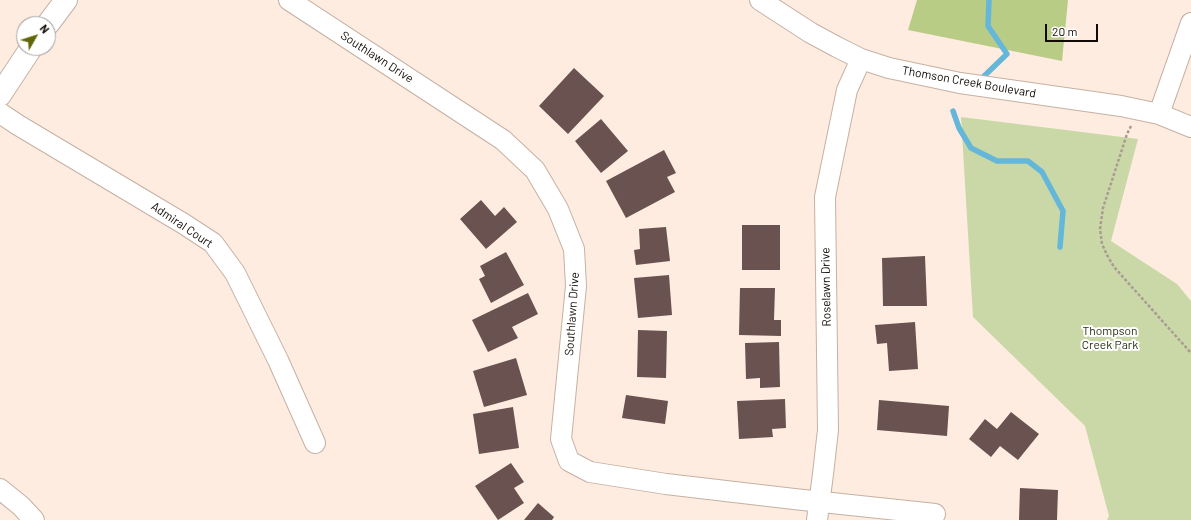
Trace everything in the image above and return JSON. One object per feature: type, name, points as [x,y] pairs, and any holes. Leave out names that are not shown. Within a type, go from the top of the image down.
[{"type":"street","points":[[54,16],[66,0]]},
{"type":"street","name":"Southlawn Drive","points":[[289,0],[503,140],[535,170],[558,209],[574,248],[576,286],[561,439],[569,461],[590,472],[818,511],[935,514]]},
{"type":"street","name":"Thomson Creek Boulevard","points":[[760,0],[811,33],[837,47],[861,59],[890,68],[960,83],[1122,106],[1159,114],[1191,127]]},
{"type":"street","points":[[1159,114],[1191,23]]},
{"type":"street","points":[[0,95],[26,56]]},
{"type":"street","name":"Roselawn Drive","points":[[818,511],[827,437],[828,413],[825,198],[847,90],[861,59]]},
{"type":"street","name":"Admiral Court","points":[[0,113],[213,243],[236,272],[278,360],[315,443]]},
{"type":"street","points":[[0,489],[21,506],[34,520]]},
{"type":"path","points":[[1131,126],[1127,134],[1103,208],[1100,229],[1102,244],[1114,267],[1191,353]]},
{"type":"green space","points":[[917,0],[1068,0],[1062,61],[908,30]]},
{"type":"green space","name":"Thompson Creek Park","points":[[961,117],[1138,139],[1111,241],[1177,284],[1191,301],[1191,520],[1107,520],[1109,516],[1085,426],[973,317]]},
{"type":"building","points":[[574,68],[604,96],[568,134],[539,106]]},
{"type":"building","points":[[601,119],[628,151],[601,173],[575,141]]},
{"type":"building","points":[[664,150],[676,173],[667,177],[675,192],[626,218],[606,181]]},
{"type":"building","points":[[481,200],[495,216],[504,207],[517,222],[486,249],[460,219]]},
{"type":"building","points":[[742,225],[780,225],[780,270],[742,270]]},
{"type":"building","points":[[666,227],[670,261],[636,265],[634,250],[640,249],[639,229]]},
{"type":"building","points":[[506,252],[524,285],[491,303],[479,279],[485,276],[480,266]]},
{"type":"building","points":[[925,256],[927,306],[883,306],[882,258]]},
{"type":"building","points":[[669,275],[672,315],[638,318],[634,278]]},
{"type":"building","points":[[740,288],[775,288],[774,320],[781,320],[781,336],[739,335]]},
{"type":"building","points":[[528,293],[538,314],[512,327],[518,338],[488,352],[472,320]]},
{"type":"building","points":[[915,322],[918,369],[889,371],[887,343],[877,344],[875,325]]},
{"type":"building","points":[[638,330],[667,331],[666,378],[637,377]]},
{"type":"building","points":[[779,342],[780,387],[760,388],[760,378],[746,379],[745,343]]},
{"type":"building","points":[[516,358],[527,395],[484,407],[473,371]]},
{"type":"building","points":[[626,395],[668,401],[665,424],[622,418]]},
{"type":"building","points":[[785,399],[786,428],[772,429],[773,437],[739,439],[737,401]]},
{"type":"building","points":[[879,400],[949,406],[947,436],[877,430]]},
{"type":"building","points":[[513,407],[519,448],[479,454],[473,414]]},
{"type":"building","points":[[1011,412],[1039,434],[1018,460],[1000,446],[991,457],[969,439],[985,419],[997,429]]},
{"type":"building","points":[[511,463],[524,482],[514,488],[524,503],[498,520],[475,486]]},
{"type":"building","points":[[1020,488],[1058,490],[1057,520],[1019,520]]},
{"type":"building","points":[[538,503],[554,517],[552,520],[524,520]]},
{"type":"waterway","points":[[980,80],[1007,54],[988,26],[989,0]]},
{"type":"waterway","points":[[953,111],[959,128],[971,148],[997,161],[1028,161],[1042,172],[1063,211],[1060,247]]}]
